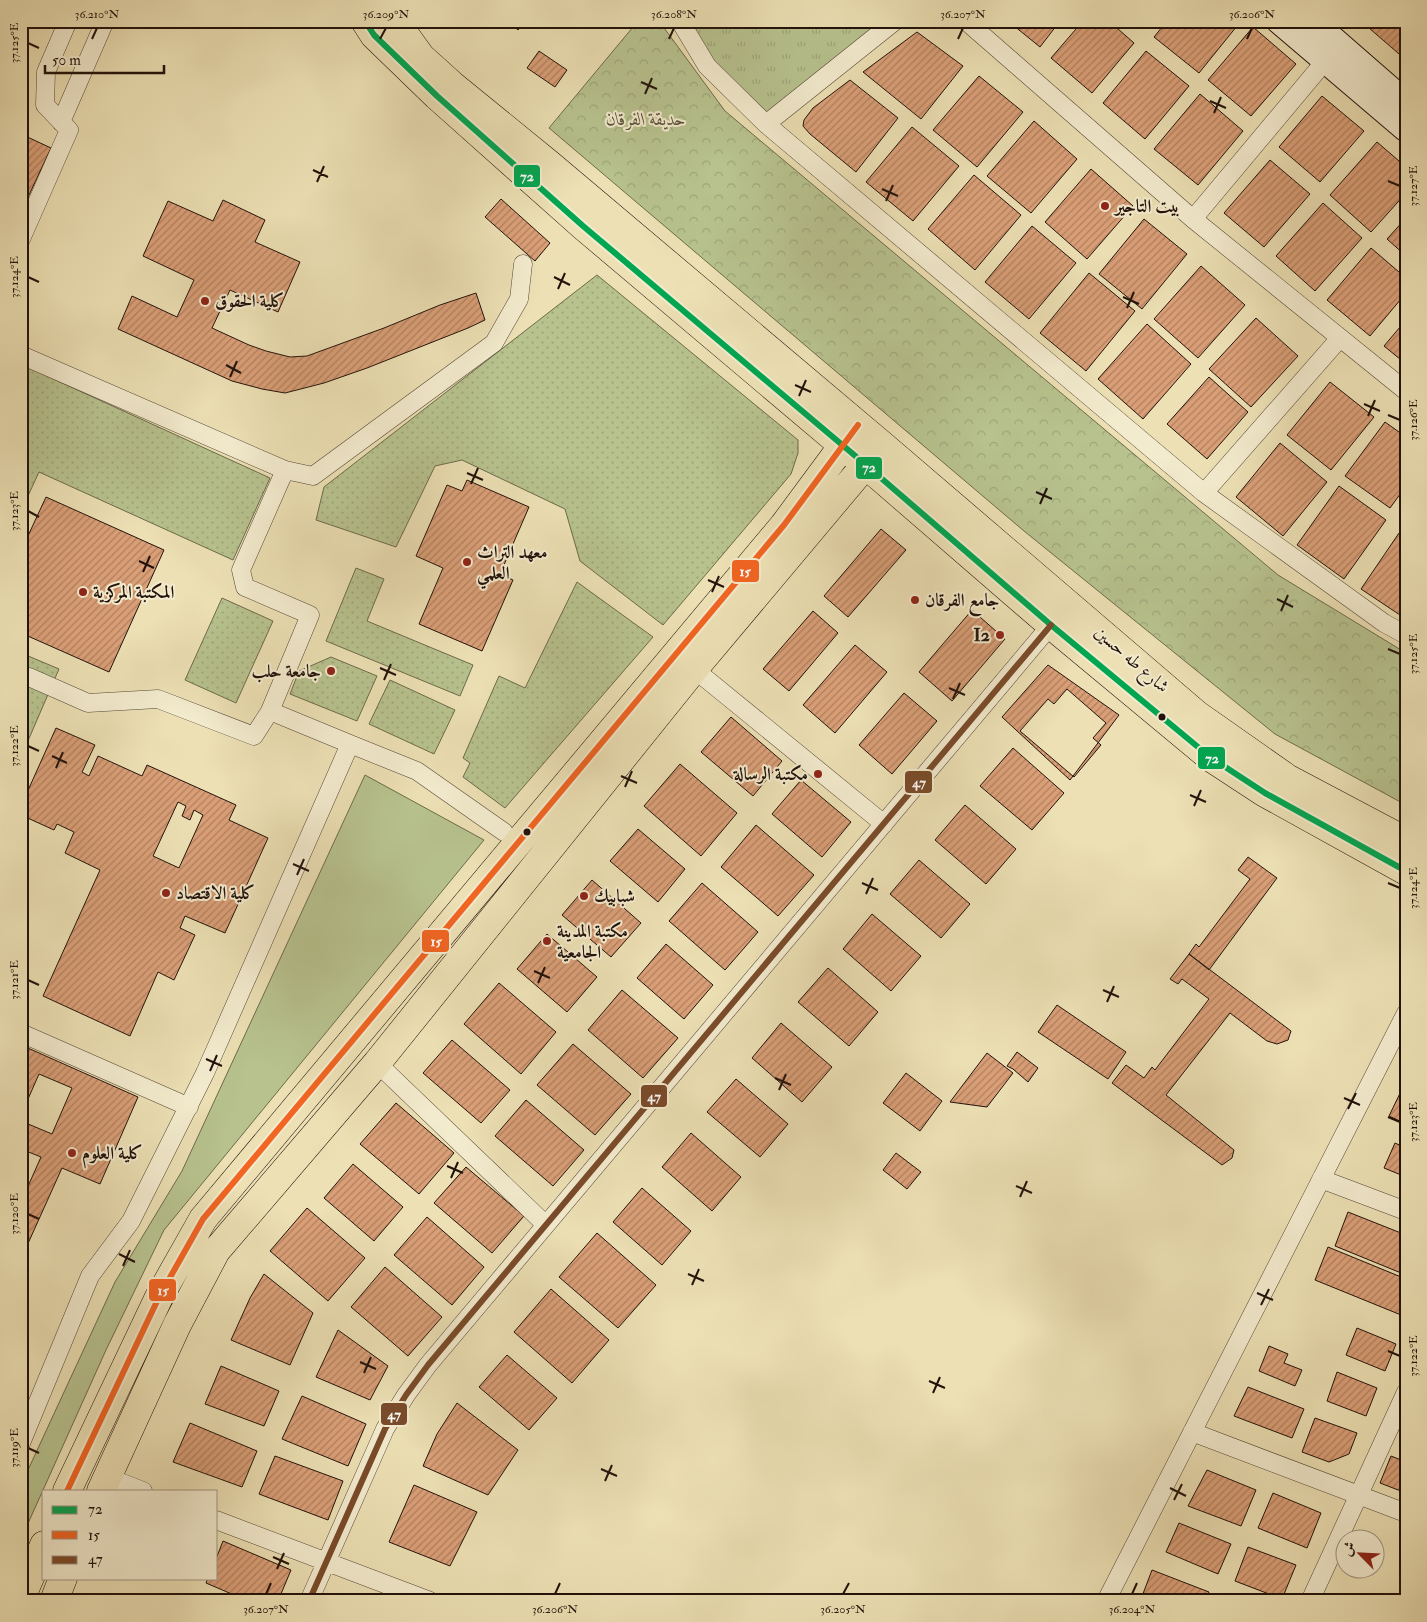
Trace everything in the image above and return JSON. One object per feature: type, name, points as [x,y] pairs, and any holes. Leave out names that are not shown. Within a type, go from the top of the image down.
[{"type":"main road","points":[[104,1484],[177,1325],[216,1251],[377,1063],[694,669],[874,455],[583,226],[437,96],[374,35],[364,21]]},
{"type":"main road","points":[[395,21],[421,57],[452,85],[565,177],[850,435]]},
{"type":"main road","points":[[1312,21],[1406,103]]},
{"type":"main road","points":[[1284,23],[1406,129]]},
{"type":"main road","points":[[67,1490],[158,1296],[203,1219],[784,525],[850,435]]},
{"type":"main road","name":"شارع طه حسين","points":[[874,455],[1051,625],[1210,758],[1265,793],[1406,871]]},
{"type":"main road","name":"شارع طه حسين","points":[[874,455],[1196,714],[1287,778],[1406,841]]},
{"type":"main road","points":[[21,1598],[42,1550]]},
{"type":"main road","points":[[54,1601],[62,1580]]},
{"type":"street","points":[[21,240],[69,130],[45,105],[46,72],[68,21]]},
{"type":"street","points":[[61,122],[105,21]]},
{"type":"street","points":[[680,21],[707,66],[766,124],[1204,493],[1384,623],[1406,635]]},
{"type":"street","points":[[766,124],[894,21]]},
{"type":"street","points":[[966,21],[1193,219],[1406,391]]},
{"type":"street","points":[[1193,219],[1326,60]]},
{"type":"street","points":[[21,355],[286,470],[313,476],[494,343],[518,298],[523,264]]},
{"type":"street","points":[[1204,493],[1340,338]]},
{"type":"street","points":[[29,677],[88,703],[158,699],[254,736],[270,710],[310,615],[245,587],[241,570],[286,470]]},
{"type":"street","points":[[309,1601],[385,1429],[406,1395],[428,1365],[1051,625]]},
{"type":"street","points":[[694,669],[884,824]]},
{"type":"street","points":[[270,710],[417,770],[504,832]]},
{"type":"street","points":[[21,1443],[90,1276],[131,1220],[206,1073],[350,744]]},
{"type":"street","points":[[1106,1601],[1406,1013]]},
{"type":"street","points":[[21,1033],[189,1107]]},
{"type":"street","points":[[377,1063],[546,1225]]},
{"type":"street","points":[[1321,1179],[1406,1211]]},
{"type":"street","points":[[1310,1601],[1406,1392]]},
{"type":"street","points":[[1192,1432],[1406,1513]]},
{"type":"street","points":[[104,1484],[137,1490]]},
{"type":"street","points":[[218,1521],[430,1601]]},
{"type":"green space","name":"حديقة الفرقان","points":[[638,21],[659,21],[725,111],[1278,575],[1406,653],[1406,805],[1275,734],[1024,531],[549,128]]},
{"type":"green space","points":[[685,21],[895,21],[766,124],[707,66]]},
{"type":"green space","points":[[597,275],[798,440],[798,453],[791,474],[663,625],[580,561],[565,509],[462,460],[435,466],[396,547],[316,520],[324,487]]},
{"type":"green space","points":[[25,366],[270,478],[233,560],[39,472],[21,511],[21,374]]},
{"type":"green space","points":[[356,568],[384,579],[367,621],[473,665],[460,696],[326,641]]},
{"type":"green space","points":[[577,582],[653,637],[505,808],[463,777],[470,763],[463,758],[499,676],[525,688]]},
{"type":"green space","points":[[222,598],[273,621],[236,703],[185,680]]},
{"type":"green space","points":[[21,653],[59,669],[21,757]]},
{"type":"green space","points":[[331,657],[377,676],[357,721],[290,694],[299,671]]},
{"type":"green space","points":[[390,680],[455,710],[434,754],[369,724]]},
{"type":"green space","points":[[365,775],[484,840],[164,1230],[106,1350],[21,1539],[21,1485],[115,1282],[182,1171]]},
{"type":"building","points":[[508,21],[526,21],[518,30]]},
{"type":"building","points":[[1008,21],[1060,21],[1040,47]]},
{"type":"building","points":[[1083,21],[1109,21],[1134,43],[1092,93],[1051,58]]},
{"type":"building","points":[[1133,21],[1146,21],[1141,28]]},
{"type":"building","points":[[1167,21],[1241,21],[1199,73],[1154,37]]},
{"type":"building","points":[[1375,21],[1406,21],[1406,60],[1369,28]]},
{"type":"building","points":[[1253,27],[1296,64],[1251,116],[1208,80]]},
{"type":"building","points":[[917,32],[963,66],[921,119],[863,72]]},
{"type":"building","points":[[539,51],[567,70],[555,87],[527,68]]},
{"type":"building","points":[[1146,51],[1189,86],[1145,139],[1103,103]]},
{"type":"building","points":[[979,76],[1023,112],[977,167],[933,130]]},
{"type":"building","points":[[850,80],[898,118],[856,172],[803,126],[804,120],[813,108]]},
{"type":"building","points":[[1200,94],[1243,131],[1198,185],[1154,149]]},
{"type":"building","points":[[1322,96],[1364,131],[1320,182],[1279,147]]},
{"type":"building","points":[[1034,121],[1077,159],[1031,213],[987,176]]},
{"type":"building","points":[[912,127],[959,166],[913,221],[866,182]]},
{"type":"building","points":[[21,134],[51,148],[22,210],[21,209]]},
{"type":"building","points":[[1377,142],[1406,167],[1406,193],[1371,232],[1330,195]]},
{"type":"building","points":[[1270,160],[1310,194],[1264,247],[1224,213]]},
{"type":"building","points":[[1091,169],[1133,206],[1087,259],[1045,222]]},
{"type":"building","points":[[974,175],[1021,215],[975,270],[928,229]]},
{"type":"building","points":[[501,199],[550,243],[535,261],[485,217]]},
{"type":"building","name":"كلية الحقوق","points":[[223,200],[265,220],[255,242],[300,262],[278,312],[230,290],[212,328],[249,345],[290,357],[307,356],[476,293],[485,320],[367,368],[324,383],[285,393],[232,381],[118,329],[132,296],[177,317],[194,280],[143,256],[168,201],[213,221]]},
{"type":"building","points":[[1323,203],[1362,238],[1315,291],[1276,256]]},
{"type":"building","points":[[1406,218],[1406,256],[1387,239]]},
{"type":"building","points":[[1144,219],[1187,254],[1142,309],[1099,274]]},
{"type":"building","points":[[1032,226],[1076,263],[1029,319],[985,282]]},
{"type":"building","points":[[1371,248],[1406,278],[1406,293],[1370,336],[1327,300]]},
{"type":"building","points":[[1201,266],[1245,305],[1198,358],[1154,319]]},
{"type":"building","points":[[1089,273],[1135,311],[1086,371],[1040,333]]},
{"type":"building","points":[[1256,318],[1298,356],[1251,407],[1209,369]]},
{"type":"building","points":[[1406,320],[1406,364],[1384,346]]},
{"type":"building","points":[[1147,324],[1191,364],[1143,419],[1098,379]]},
{"type":"building","points":[[1209,377],[1248,412],[1207,459],[1167,424]]},
{"type":"building","points":[[1330,382],[1374,417],[1331,470],[1287,435]]},
{"type":"building","points":[[1385,422],[1406,437],[1406,486],[1390,508],[1345,476]]},
{"type":"building","points":[[1280,443],[1327,482],[1283,536],[1236,497]]},
{"type":"building","name":"معهد التراث العلمي","points":[[467,480],[529,507],[500,574],[513,580],[482,651],[419,624],[443,568],[416,556],[447,485],[462,491]]},
{"type":"building","points":[[1339,486],[1386,520],[1344,579],[1297,545]]},
{"type":"building","name":"المكتبة المركزية","points":[[46,497],[164,550],[109,672],[21,633],[21,551]]},
{"type":"building","points":[[881,529],[906,550],[848,617],[824,596]]},
{"type":"building","points":[[1399,533],[1406,538],[1406,619],[1361,589]]},
{"type":"building","points":[[972,610],[1005,639],[952,701],[919,672]]},
{"type":"building","points":[[813,611],[838,633],[789,691],[763,669]]},
{"type":"building","points":[[855,645],[887,672],[835,733],[803,705]]},
{"type":"building","points":[[1048,665],[1119,715],[1070,780],[1002,717]]},
{"type":"building","points":[[1067,689],[1106,723],[1093,738],[1101,745],[1074,777],[1020,731],[1048,699],[1054,704]]},
{"type":"building","points":[[904,693],[937,721],[892,774],[859,745]]},
{"type":"building","points":[[731,717],[782,761],[753,796],[701,752]]},
{"type":"building","name":"كلية الاقتصاد","points":[[56,728],[95,745],[82,772],[89,776],[98,756],[142,776],[147,765],[236,805],[229,820],[268,838],[225,933],[185,916],[180,928],[195,935],[174,980],[158,972],[130,1036],[43,996],[100,870],[65,853],[74,832],[57,824],[54,830],[21,815],[21,806]],"holes":[[[178,802],[186,806],[182,816],[190,820],[194,810],[203,815],[179,868],[153,856]]]},
{"type":"building","points":[[1013,748],[1064,793],[1032,830],[980,786]]},
{"type":"building","points":[[680,764],[737,813],[701,856],[644,806]]},
{"type":"building","points":[[801,780],[851,822],[822,857],[772,814]]},
{"type":"building","points":[[965,805],[1016,849],[986,884],[935,840]]},
{"type":"building","points":[[756,825],[814,875],[778,916],[721,867]]},
{"type":"building","points":[[638,829],[685,869],[658,902],[610,861]]},
{"type":"building","points":[[1248,857],[1277,878],[1209,970],[1189,954],[1196,944],[1199,947],[1250,879],[1238,870]]},
{"type":"building","points":[[919,860],[970,904],[941,938],[890,894]]},
{"type":"building","points":[[592,880],[641,923],[611,957],[562,915]]},
{"type":"building","points":[[702,883],[758,932],[725,970],[669,921]]},
{"type":"building","points":[[872,914],[921,956],[891,991],[843,949]]},
{"type":"building","points":[[547,934],[597,977],[567,1012],[517,969]]},
{"type":"building","points":[[666,944],[713,985],[684,1019],[637,978]]},
{"type":"building","points":[[1189,954],[1291,1031],[1288,1040],[1277,1044],[1267,1041],[1230,1013],[1166,1095],[1234,1150],[1232,1158],[1222,1165],[1112,1083],[1126,1065],[1144,1078],[1152,1067],[1155,1070],[1209,999],[1182,979],[1178,984],[1170,979]]},
{"type":"building","points":[[828,968],[878,1012],[849,1046],[798,1002]]},
{"type":"building","points":[[499,983],[556,1032],[521,1074],[464,1024]]},
{"type":"building","points":[[622,990],[678,1038],[643,1078],[588,1030]]},
{"type":"building","points":[[1057,1005],[1126,1052],[1108,1079],[1038,1032]]},
{"type":"building","points":[[781,1023],[832,1067],[802,1102],[752,1058]]},
{"type":"building","points":[[452,1040],[510,1090],[481,1123],[423,1073]]},
{"type":"building","points":[[573,1044],[631,1094],[595,1135],[537,1085]]},
{"type":"building","name":"كلية العلوم","points":[[21,1045],[138,1097],[100,1184],[62,1168],[21,1259],[21,1202],[41,1157],[21,1149],[21,1121],[52,1134],[72,1088],[39,1074],[21,1115]]},
{"type":"building","points":[[1017,1052],[1038,1068],[1028,1082],[1007,1066]]},
{"type":"building","points":[[987,1053],[1013,1073],[987,1107],[950,1102]]},
{"type":"building","points":[[906,1073],[942,1101],[920,1131],[883,1103]]},
{"type":"building","points":[[736,1079],[788,1124],[760,1157],[707,1112]]},
{"type":"building","points":[[1406,1083],[1406,1124],[1389,1116]]},
{"type":"building","points":[[526,1100],[584,1150],[553,1186],[495,1136]]},
{"type":"building","points":[[396,1103],[454,1153],[419,1194],[360,1144]]},
{"type":"building","points":[[691,1133],[741,1177],[712,1211],[662,1167]]},
{"type":"building","points":[[1395,1143],[1406,1148],[1406,1177],[1384,1168]]},
{"type":"building","points":[[896,1153],[921,1172],[907,1189],[883,1170]]},
{"type":"building","points":[[353,1164],[403,1207],[374,1241],[324,1198]]},
{"type":"building","points":[[466,1167],[524,1216],[492,1253],[434,1203]]},
{"type":"building","points":[[642,1188],[691,1231],[662,1265],[613,1222]]},
{"type":"building","points":[[307,1208],[365,1258],[328,1301],[270,1251]]},
{"type":"building","points":[[1348,1212],[1406,1235],[1406,1275],[1335,1246]]},
{"type":"building","points":[[427,1217],[484,1267],[452,1305],[394,1255]]},
{"type":"building","points":[[597,1233],[656,1285],[618,1328],[559,1277]]},
{"type":"building","points":[[1328,1247],[1406,1279],[1406,1317],[1315,1280]]},
{"type":"building","points":[[385,1267],[442,1317],[408,1356],[351,1307]]},
{"type":"building","points":[[264,1274],[313,1313],[290,1365],[231,1340],[250,1298]]},
{"type":"building","points":[[551,1289],[609,1340],[572,1383],[514,1332]]},
{"type":"building","points":[[1357,1328],[1396,1344],[1385,1371],[1346,1355]]},
{"type":"building","points":[[338,1330],[388,1366],[370,1400],[316,1377]]},
{"type":"building","points":[[1269,1346],[1288,1354],[1284,1363],[1302,1370],[1295,1386],[1259,1371]]},
{"type":"building","points":[[507,1355],[557,1398],[529,1430],[479,1387]]},
{"type":"building","points":[[221,1366],[279,1391],[264,1426],[205,1404]]},
{"type":"building","points":[[1337,1372],[1377,1388],[1366,1416],[1327,1401]]},
{"type":"building","points":[[1248,1387],[1304,1409],[1292,1438],[1234,1416]]},
{"type":"building","points":[[302,1396],[366,1424],[348,1466],[282,1439]]},
{"type":"building","points":[[457,1403],[518,1450],[488,1495],[423,1466],[437,1434]]},
{"type":"building","points":[[1315,1418],[1357,1433],[1349,1454],[1329,1462],[1302,1452]]},
{"type":"building","points":[[190,1423],[257,1451],[242,1487],[173,1462]]},
{"type":"building","points":[[1406,1424],[1406,1441],[1400,1439]]},
{"type":"building","points":[[275,1456],[343,1481],[328,1520],[259,1494]]},
{"type":"building","points":[[1391,1456],[1406,1462],[1406,1493],[1380,1483]]},
{"type":"building","points":[[1207,1470],[1256,1490],[1241,1526],[1188,1506]]},
{"type":"building","points":[[414,1485],[477,1512],[450,1566],[389,1542]]},
{"type":"building","points":[[1273,1493],[1321,1513],[1307,1548],[1258,1528]]},
{"type":"building","points":[[1179,1523],[1231,1544],[1218,1574],[1166,1552]]},
{"type":"building","points":[[223,1541],[291,1570],[278,1601],[248,1601],[206,1583],[207,1580],[218,1580],[218,1554]]},
{"type":"building","points":[[1248,1547],[1296,1565],[1282,1599],[1235,1581]]},
{"type":"building","points":[[1152,1570],[1209,1592],[1206,1601],[1147,1601],[1141,1599]]},
{"type":"building","points":[[1224,1594],[1242,1601],[1221,1601]]},
{"type":"transit line","name":"72","points":[[365,21],[374,35],[437,96],[583,226],[866,465],[1051,625],[1210,757],[1265,793],[1406,871]]},
{"type":"transit line","name":"15","points":[[67,1490],[159,1297],[203,1219],[784,525],[858,425]]},
{"type":"transit line","name":"47","points":[[309,1601],[385,1429],[406,1395],[428,1365],[1051,625]]},
{"type":"place","name":"بيت التاجير","points":[[1105,206]]},
{"type":"place","name":"كلية الحقوق","points":[[205,301]]},
{"type":"place","name":"معهد التراث العلمي","points":[[467,562]]},
{"type":"place","name":"المكتبة المركزية","points":[[83,592]]},
{"type":"place","name":"جامع الفرقان","points":[[915,600]]},
{"type":"place","name":"I2","points":[[1000,635]]},
{"type":"place","name":"جامعة حلب","points":[[331,671]]},
{"type":"place","name":"مكتبة الرسالة","points":[[818,774]]},
{"type":"place","name":"كلية الاقتصاد","points":[[166,893]]},
{"type":"place","name":"شبابيك","points":[[584,896]]},
{"type":"place","name":"مكتبة المدينة الجامعية","points":[[547,941]]},
{"type":"place","name":"كلية العلوم","points":[[72,1153]]}]
